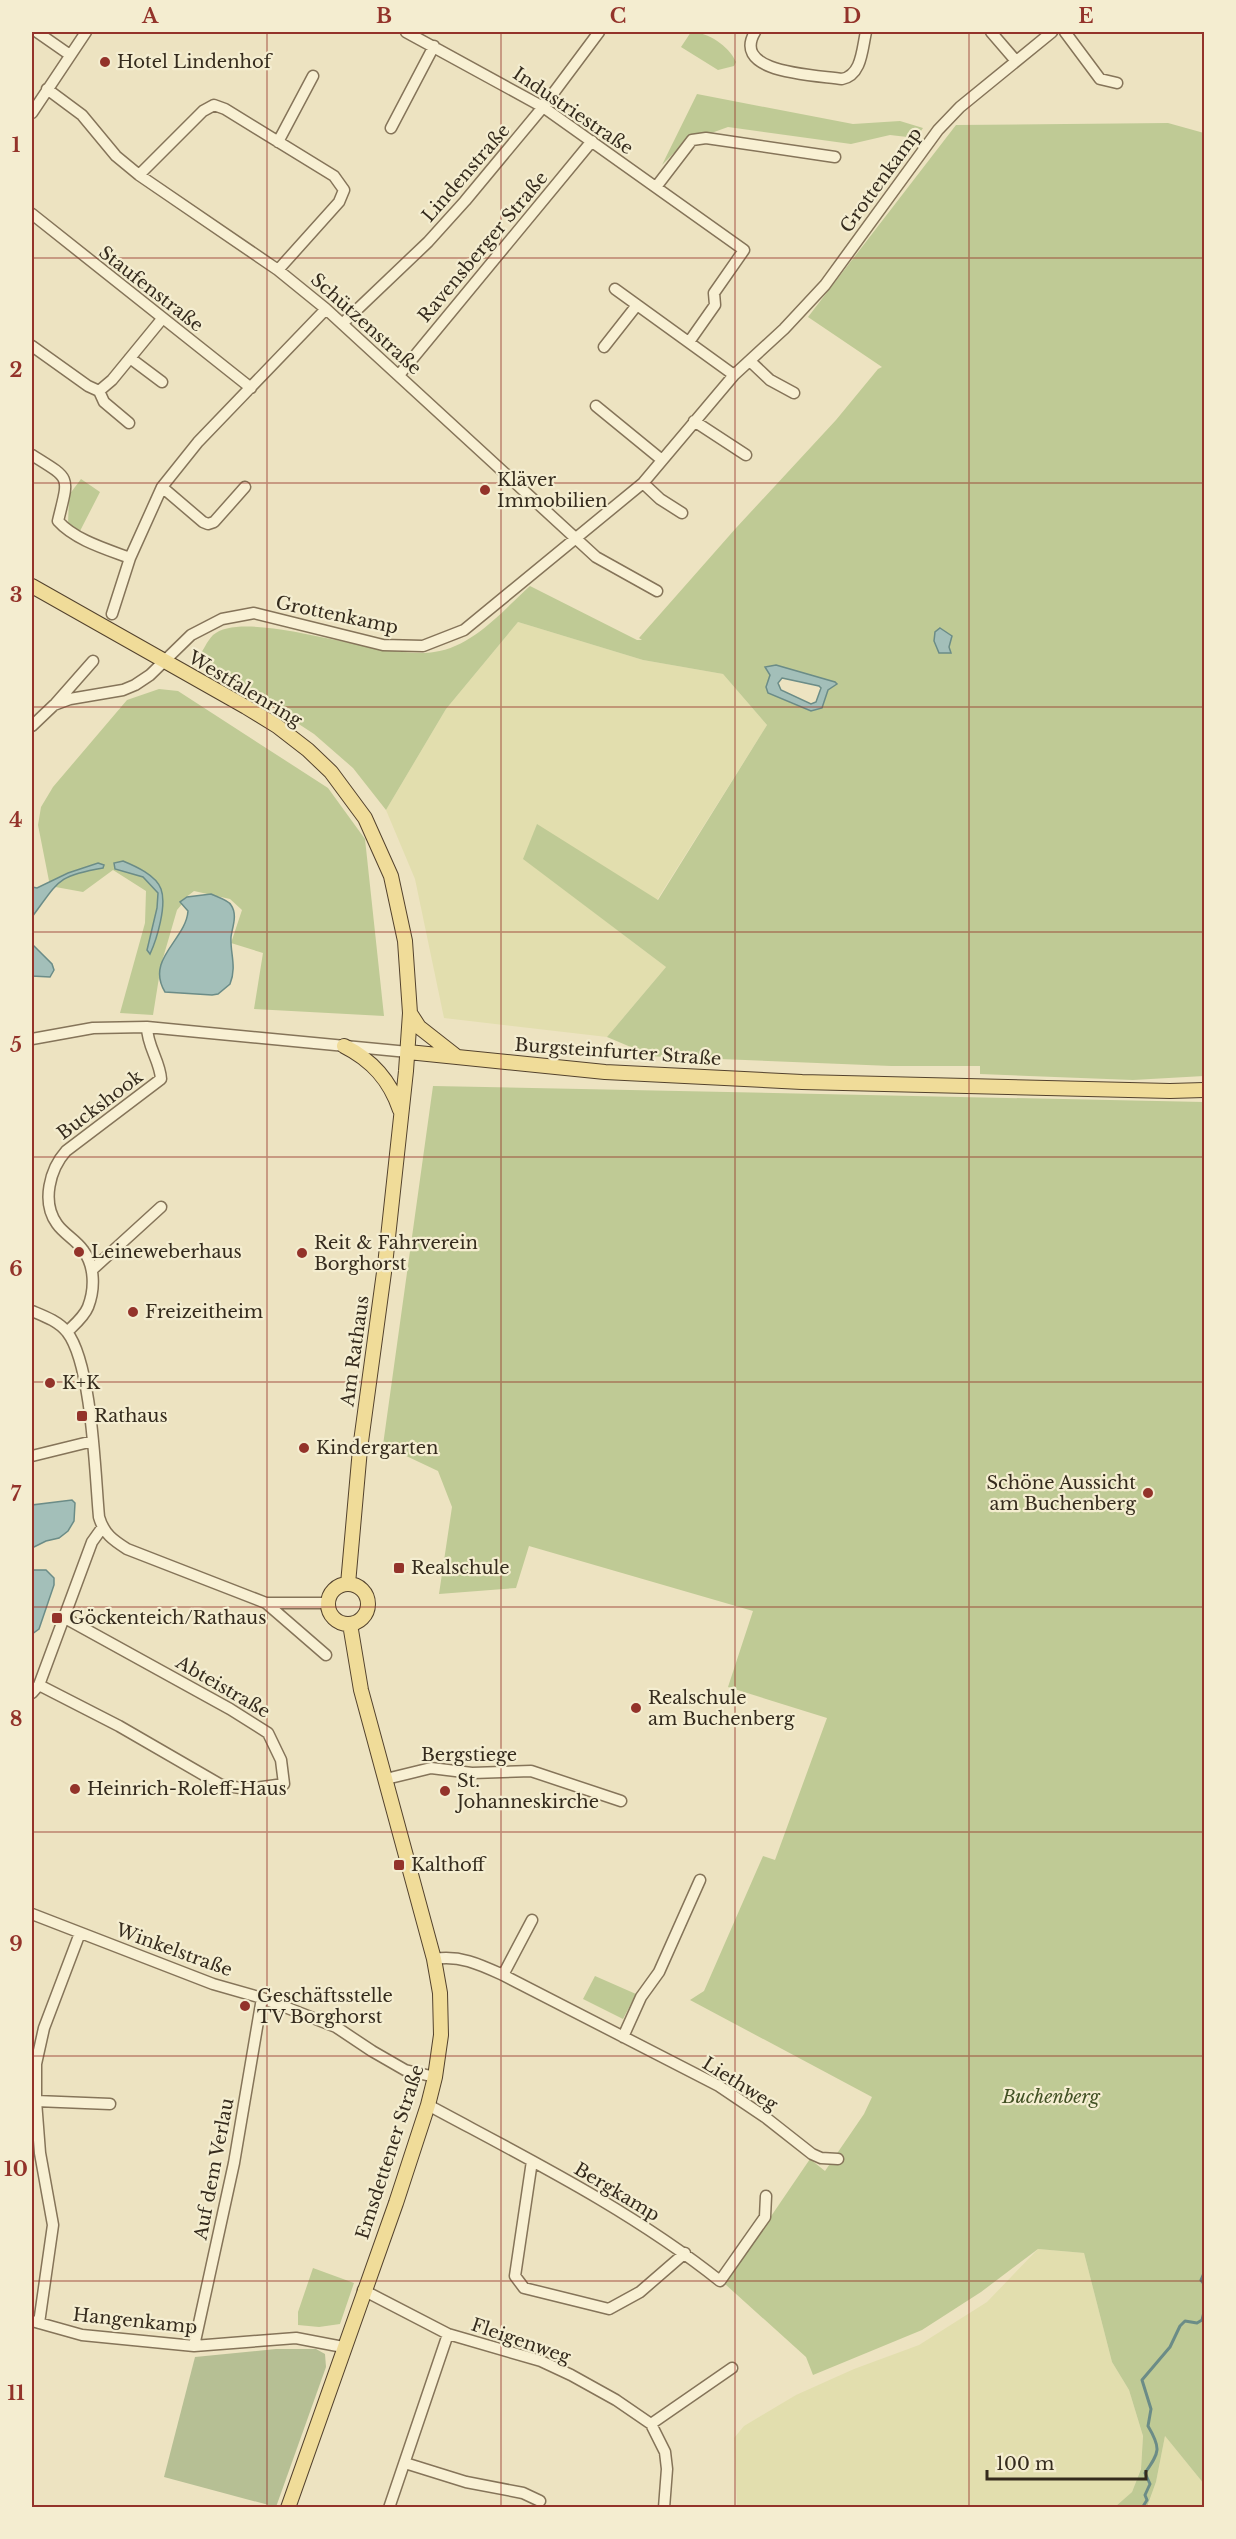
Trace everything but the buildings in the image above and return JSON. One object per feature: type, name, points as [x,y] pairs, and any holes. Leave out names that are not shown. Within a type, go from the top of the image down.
[{"type":"main road","name":"Westfalenring","points":[[32,586],[278,726],[331,772],[365,819],[391,876],[406,952],[410,1013],[408,1052]]},
{"type":"main road","points":[[410,1013],[419,1027],[458,1057]]},
{"type":"main road","points":[[344,1046],[355,1052],[381,1074],[393,1090],[401,1112]]},
{"type":"main road","name":"Burgsteinfurter Straße","points":[[408,1052],[605,1072],[802,1082],[1204,1090]]},
{"type":"main road","name":"Am Rathaus","points":[[348,1584],[360,1449],[383,1277],[408,1052]]},
{"type":"main road","points":[[348,1584],[363,1590],[369,1604],[363,1618],[350,1624],[334,1619],[329,1612],[328,1603],[334,1590],[348,1584]]},
{"type":"main road","name":"Emsdettener Straße","points":[[288,2508],[363,2290],[396,2203],[428,2105],[441,2035],[440,1993],[434,1959],[361,1690],[350,1624]]},
{"type":"street","points":[[37,32],[70,55]]},
{"type":"street","points":[[32,113],[86,32]]},
{"type":"street","name":"Industriestraße","points":[[406,32],[543,107],[744,249],[714,293],[715,305],[689,342]]},
{"type":"street","name":"Lindenstraße","points":[[343,323],[428,242],[465,201],[543,107],[599,32]]},
{"type":"street","points":[[755,32],[751,39],[750,51],[756,60],[767,67],[842,79],[851,77],[856,71],[866,32]]},
{"type":"street","points":[[991,32],[1016,61]]},
{"type":"street","name":"Grottenkamp","points":[[54,705],[70,699],[123,690],[135,685],[150,675],[191,635],[222,619],[254,613],[383,645],[423,646],[443,640],[474,623],[643,483],[734,375],[784,329],[825,285],[938,130],[960,107],[1052,32]]},
{"type":"street","points":[[1065,32],[1100,79],[1118,83]]},
{"type":"street","points":[[391,128],[434,46]]},
{"type":"street","points":[[278,142],[313,76]]},
{"type":"street","name":"Schützenstraße","points":[[47,89],[82,116],[116,156],[139,175],[278,270],[343,323],[596,557],[657,591]]},
{"type":"street","points":[[139,175],[203,111],[214,105],[225,109],[334,176],[344,190],[339,202],[278,270]]},
{"type":"street","points":[[656,187],[692,140],[706,138],[835,157]]},
{"type":"street","name":"Ravensberger Straße","points":[[399,375],[592,141]]},
{"type":"street","name":"Staufenstraße","points":[[32,214],[251,388]]},
{"type":"street","points":[[615,289],[734,375]]},
{"type":"street","points":[[604,347],[637,305]]},
{"type":"street","points":[[112,614],[130,558],[162,486],[198,442],[326,309]]},
{"type":"street","points":[[99,391],[112,380],[162,319]]},
{"type":"street","points":[[32,346],[88,386],[99,391],[104,402],[129,423]]},
{"type":"street","points":[[130,358],[162,382]]},
{"type":"street","points":[[750,361],[770,380],[794,393]]},
{"type":"street","points":[[597,406],[662,460]]},
{"type":"street","points":[[694,421],[746,455]]},
{"type":"street","points":[[32,455],[62,474],[66,481],[58,521],[65,529],[104,549],[130,558]]},
{"type":"street","points":[[643,483],[660,499],[682,513]]},
{"type":"street","points":[[162,486],[208,524],[214,522],[245,487]]},
{"type":"street","points":[[32,726],[93,661]]},
{"type":"street","name":"Burgsteinfurter Straße","points":[[32,1039],[93,1028],[147,1027],[408,1052]]},
{"type":"street","name":"Buckshook","points":[[93,1269],[82,1248],[57,1224],[50,1205],[50,1182],[55,1166],[66,1151],[161,1079],[161,1070],[147,1035],[147,1027]]},
{"type":"street","points":[[67,1332],[87,1309],[93,1269],[161,1207]]},
{"type":"street","points":[[32,1311],[51,1319],[67,1332],[78,1348],[93,1441],[99,1518],[102,1528],[112,1540],[127,1549],[266,1603],[326,1655]]},
{"type":"street","points":[[32,1456],[93,1441]]},
{"type":"street","points":[[35,1689],[65,1618],[93,1542],[102,1528]]},
{"type":"street","points":[[266,1603],[328,1603]]},
{"type":"street","name":"Abteistraße","points":[[35,1689],[119,1726],[221,1785],[247,1789],[284,1784],[281,1760],[268,1733],[230,1708],[65,1618]]},
{"type":"street","name":"Bergstiege","points":[[386,1779],[431,1768],[472,1773],[531,1771],[621,1801]]},
{"type":"street","points":[[623,2037],[641,1997],[660,1972],[700,1881]]},
{"type":"street","name":"Winkelstraße","points":[[32,1914],[213,1984],[262,1998],[336,2027],[405,2070],[435,2077]]},
{"type":"street","points":[[503,1975],[532,1920]]},
{"type":"street","points":[[35,2322],[53,2225],[40,2153],[36,2064],[44,2028],[80,1933]]},
{"type":"street","name":"Liethweg","points":[[434,1959],[451,1956],[475,1962],[503,1975],[719,2086],[765,2117],[812,2154],[821,2158],[838,2159]]},
{"type":"street","name":"Auf dem Verlau","points":[[194,2346],[234,2163],[262,1998]]},
{"type":"street","points":[[36,2101],[110,2104]]},
{"type":"street","name":"Bergkamp","points":[[428,2105],[532,2161],[685,2253],[720,2281],[765,2217],[766,2196]]},
{"type":"street","points":[[532,2161],[515,2276],[524,2288],[609,2309],[640,2292],[685,2253]]},
{"type":"street","name":"Fleigenweg","points":[[363,2290],[448,2334],[541,2361],[616,2400],[651,2424],[665,2452],[667,2469],[664,2508]]},
{"type":"street","name":"Hangenkamp","points":[[35,2322],[82,2335],[194,2346],[296,2338],[343,2347]]},
{"type":"street","points":[[389,2508],[448,2334]]},
{"type":"street","points":[[651,2424],[732,2368]]},
{"type":"street","points":[[405,2463],[466,2482],[523,2493],[540,2502]]},
{"type":"shaded area","points":[[518,622],[643,660],[723,674],[767,725],[657,900],[537,825],[524,859],[666,967],[607,1037],[444,1018],[415,879],[386,810],[446,709]]},
{"type":"shaded area","points":[[1038,2249],[1084,2253],[1112,2362],[1129,2390],[1143,2436],[1141,2468],[1132,2492],[1115,2508],[737,2507],[734,2438],[744,2426],[796,2395],[854,2369],[919,2345],[987,2302]]},
{"type":"shaded area","points":[[1165,2436],[1204,2484],[1204,2507],[1147,2508],[1156,2482]]},
{"type":"green space","points":[[691,32],[704,34],[723,45],[733,56],[736,62],[734,66],[718,70],[681,47]]},
{"type":"green space","points":[[697,94],[853,124],[900,121],[923,128],[916,138],[890,135],[851,144],[728,127],[692,140],[680,147],[662,165]]},
{"type":"green space","points":[[1168,123],[1204,133],[1204,1076],[1133,1080],[980,1074],[980,1066],[891,1066],[644,1056],[645,1053],[607,1037],[666,967],[523,859],[537,824],[658,900],[767,725],[723,674],[643,660],[518,622],[446,709],[386,810],[353,768],[314,734],[198,658],[213,635],[230,628],[255,627],[284,630],[382,649],[411,653],[434,652],[462,643],[475,635],[530,586],[637,640],[642,640],[639,638],[882,367],[808,317],[956,125]],"holes":[[[782,678],[821,688],[816,702],[811,704],[781,690],[778,683]]]},
{"type":"green space","points":[[81,479],[100,492],[80,531],[68,525],[69,495]]},
{"type":"green space","points":[[159,689],[178,691],[328,788],[365,839],[384,1016],[254,1009],[263,953],[231,943],[242,910],[230,899],[194,891],[180,902],[182,904],[177,910],[161,965],[153,1015],[120,1013],[145,923],[146,891],[113,870],[83,892],[50,886],[38,825],[41,807],[53,787],[127,700]]},
{"type":"green space","name":"Buchenberg","points":[[433,1086],[1204,1102],[1204,2484],[1165,2436],[1156,2482],[1147,2507],[1115,2507],[1132,2492],[1141,2469],[1143,2436],[1129,2390],[1112,2362],[1084,2253],[1038,2249],[981,2292],[922,2330],[813,2375],[806,2357],[725,2284],[810,2159],[825,2171],[864,2114],[872,2097],[690,2000],[704,1991],[763,1856],[775,1860],[827,1718],[728,1687],[753,1611],[529,1546],[516,1588],[439,1594],[452,1507],[438,1471],[383,1445]]},
{"type":"green space","points":[[595,1976],[636,1994],[623,2019],[583,1999]]},
{"type":"green space","points":[[313,2268],[354,2283],[340,2324],[319,2327],[298,2325],[298,2312]]},
{"type":"green space","points":[[276,2349],[316,2349],[325,2354],[326,2367],[276,2507],[164,2477],[195,2357]]},
{"type":"water","points":[[940,628],[952,636],[949,647],[951,653],[939,653],[934,641],[935,632]]},
{"type":"water","points":[[776,665],[837,684],[828,690],[822,708],[811,711],[768,693],[766,687],[770,675],[765,667]],"holes":[[[782,678],[821,688],[816,702],[811,704],[781,690],[778,683]]]},
{"type":"water","points":[[123,861],[150,875],[161,889],[162,913],[150,954],[147,950],[157,908],[158,893],[143,877],[115,869],[114,863]]},
{"type":"water","points":[[98,863],[104,865],[103,868],[76,874],[60,882],[32,917],[32,887],[37,888],[68,873]]},
{"type":"water","points":[[211,894],[230,903],[234,913],[231,937],[233,972],[230,984],[218,994],[212,995],[165,992],[160,980],[160,970],[168,950],[186,921],[188,911],[180,902],[187,897]]},
{"type":"water","points":[[32,944],[52,964],[54,970],[50,977],[32,976]]},
{"type":"water","points":[[72,1500],[75,1503],[74,1521],[68,1531],[59,1538],[32,1548],[32,1505]]},
{"type":"water","points":[[32,1570],[46,1570],[54,1578],[54,1585],[39,1629],[32,1634]]},
{"type":"waterway","points":[[1204,2273],[1201,2280],[1204,2284]]},
{"type":"waterway","points":[[1142,2508],[1147,2500],[1145,2495],[1150,2484],[1145,2473],[1154,2460],[1157,2450],[1148,2426],[1151,2409],[1142,2380],[1170,2347],[1180,2326],[1185,2321],[1197,2323],[1202,2320],[1204,2312]]},
{"type":"place","name":"Hotel Lindenhof","points":[[105,62]]},
{"type":"place","name":"Kläver Immobilien","points":[[485,490]]},
{"type":"place","name":"Leineweberhaus","points":[[79,1252]]},
{"type":"place","name":"Reit & Fahrverein Borghorst","points":[[302,1253]]},
{"type":"place","name":"Freizeitheim","points":[[133,1312]]},
{"type":"place","name":"K+K","points":[[50,1383]]},
{"type":"place","name":"Rathaus","points":[[82,1416]]},
{"type":"place","name":"Kindergarten","points":[[304,1448]]},
{"type":"place","name":"Schöne Aussicht am Buchenberg","points":[[1148,1493]]},
{"type":"place","name":"Realschule","points":[[399,1568]]},
{"type":"place","name":"Göckenteich/Rathaus","points":[[57,1618]]},
{"type":"place","name":"Realschule am Buchenberg","points":[[636,1708]]},
{"type":"place","name":"Heinrich-Roleff-Haus","points":[[75,1789]]},
{"type":"place","name":"St. Johanneskirche","points":[[445,1791]]},
{"type":"place","name":"Kalthoff","points":[[399,1865]]},
{"type":"place","name":"Geschäftsstelle TV Borghorst","points":[[245,2006]]}]
